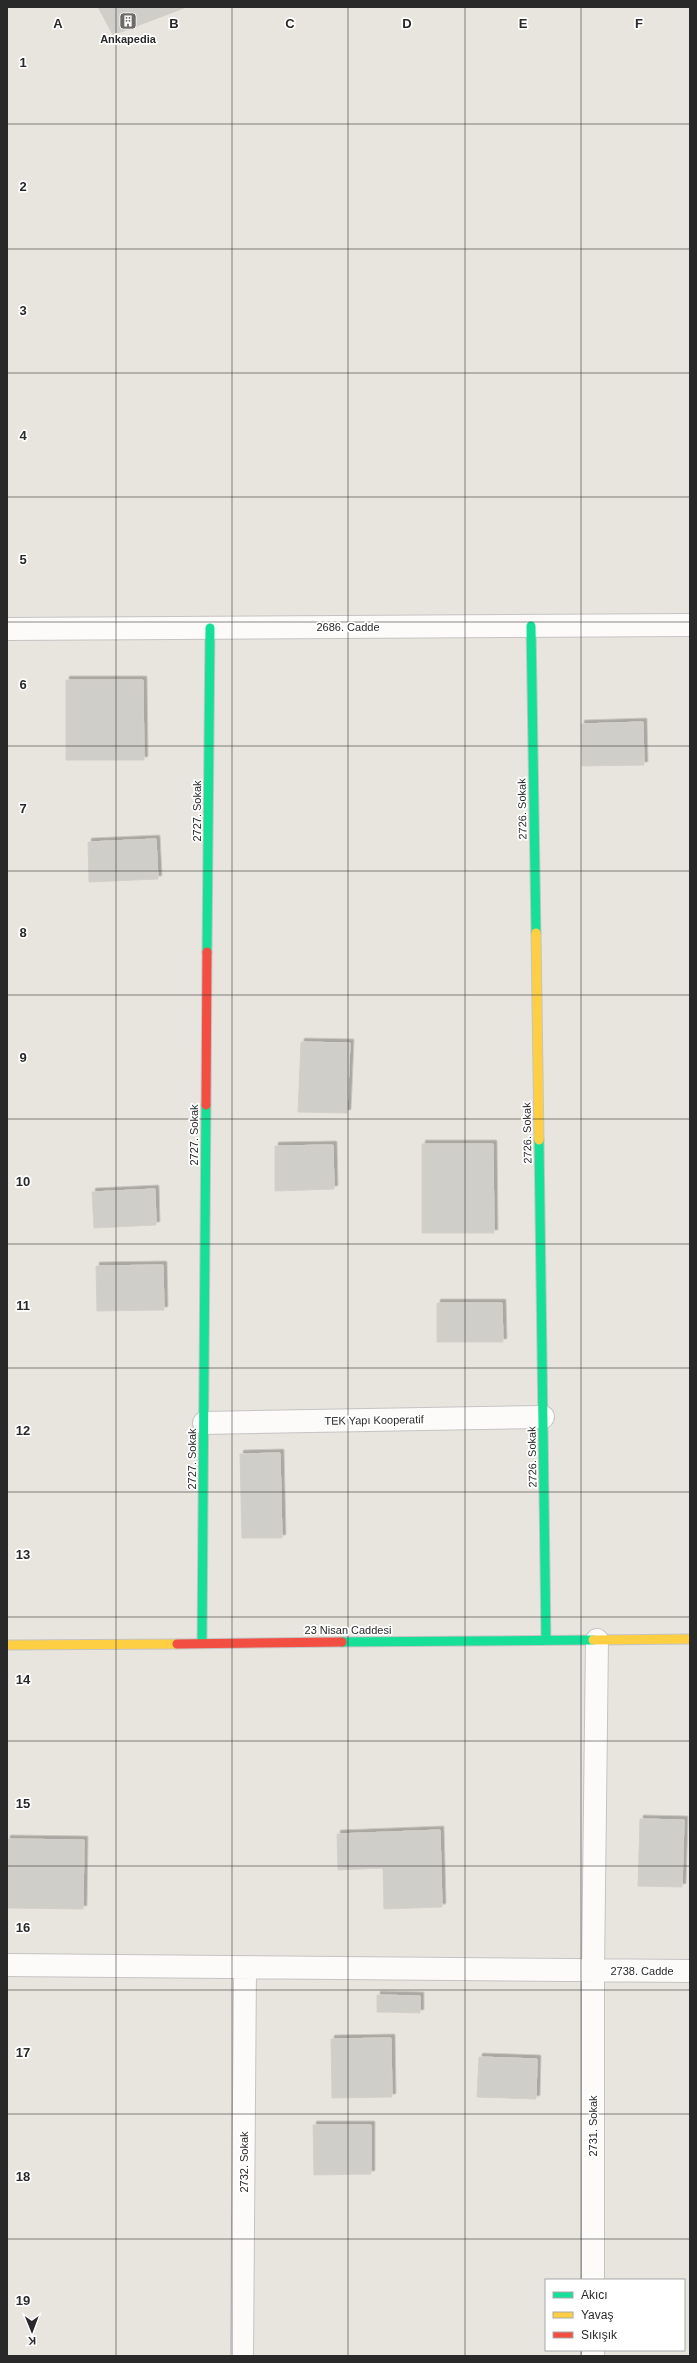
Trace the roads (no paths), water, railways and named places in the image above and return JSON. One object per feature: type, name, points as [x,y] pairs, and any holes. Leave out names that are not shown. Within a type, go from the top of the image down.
[{"type":"street","name":"2686. Cadde","points":[[7,629],[690,625]]},
{"type":"street","name":"2726. Sokak","points":[[531,626],[544,1417],[546,1640]]},
{"type":"street","name":"2727. Sokak","points":[[202,1643],[210,628]]},
{"type":"street","name":"TEK Yapı Kooperatif","points":[[204,1424],[544,1417]]},
{"type":"street","name":"23 Nisan Caddesi","points":[[7,1645],[690,1639]]},
{"type":"street","name":"2731. Sokak","points":[[593,2279],[593,1971],[597,1640]]},
{"type":"street","name":"2738. Cadde","points":[[7,1965],[690,1971]]},
{"type":"street","name":"2732. Sokak","points":[[242,2356],[245,1968]]},
{"type":"place","name":"Ankapedia","points":[[128,21]]}]
